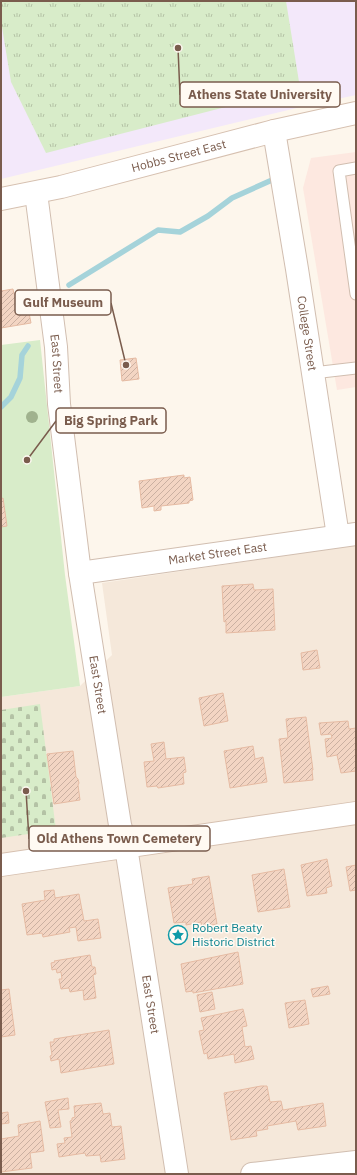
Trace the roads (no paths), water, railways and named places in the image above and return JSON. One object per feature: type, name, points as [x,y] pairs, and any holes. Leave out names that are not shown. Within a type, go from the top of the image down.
[{"type":"street","name":"Hobbs Street East","points":[[1,199],[36,193],[274,131],[356,113]]},
{"type":"street","name":"College Street","points":[[274,131],[313,373],[347,535]]},
{"type":"street","name":"East Street","points":[[36,193],[56,347],[59,404],[80,573],[120,825],[126,847],[177,1174]]},
{"type":"street","name":"Market Street East","points":[[80,573],[347,535]]},
{"type":"street","points":[[1,865],[356,813]]},
{"type":"street","points":[[252,1174],[356,1162]]},
{"type":"lane","points":[[356,168],[339,171],[356,294]]},
{"type":"lane","points":[[313,373],[356,368]]},
{"type":"waterway","points":[[69,285],[158,230],[180,232],[208,216],[232,198],[272,180]]},
{"type":"waterway","points":[[1,407],[11,397],[20,378],[22,355],[28,346]]},
{"type":"place","name":"Athens State University","points":[[178,48]]},
{"type":"place","name":"Gulf Museum","points":[[126,365]]},
{"type":"place","name":"Big Spring Park","points":[[27,460]]},
{"type":"place","name":"Old Athens Town Cemetery","points":[[26,791]]},
{"type":"place","name":"Robert Beaty Historic District","points":[[178,935]]}]
